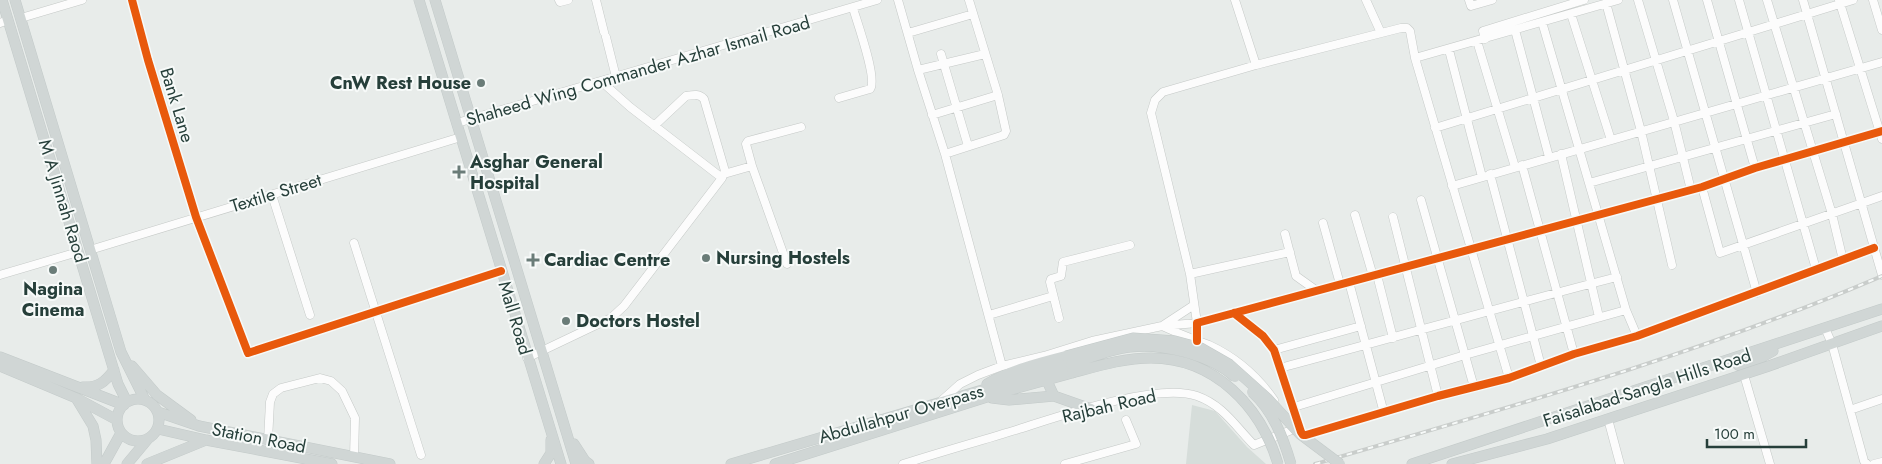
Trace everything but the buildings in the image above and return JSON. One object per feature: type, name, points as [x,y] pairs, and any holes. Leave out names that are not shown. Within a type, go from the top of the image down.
[{"type":"main road","name":"M A Jinnah Raod","points":[[2,0],[4,21],[125,404]]},
{"type":"main road","points":[[15,0],[120,352],[145,400],[158,412],[160,418],[158,429],[127,464]]},
{"type":"main road","name":"Mall Road","points":[[419,0],[544,414],[552,432],[561,464]]},
{"type":"main road","name":"Mall Road","points":[[435,0],[576,464]]},
{"type":"main road","name":"Faisalabad-Sangla Hills Road","points":[[1412,464],[1882,309]]},
{"type":"main road","name":"Faisalabad-Sangla Hills Road","points":[[1452,464],[1466,462],[1547,439],[1744,375],[1882,326]]},
{"type":"main road","points":[[1826,328],[1833,344]]},
{"type":"main road","points":[[1070,364],[1133,338],[1175,341],[1201,348],[1229,364],[1267,398],[1300,434],[1340,464]]},
{"type":"main road","points":[[1429,464],[1762,357],[1798,338]]},
{"type":"main road","points":[[1070,364],[1130,347],[1181,350],[1211,361],[1230,373],[1254,394],[1272,416],[1283,438],[1291,464]]},
{"type":"main road","points":[[120,352],[157,395],[199,426]]},
{"type":"main road","points":[[0,357],[125,404]]},
{"type":"main road","points":[[1070,364],[1152,358],[1182,362],[1206,372],[1226,384],[1250,407],[1265,430],[1278,464]]},
{"type":"main road","name":"Abdullahpur Overpass","points":[[775,464],[1047,380],[1070,364]]},
{"type":"main road","name":"Abdullahpur Overpass","points":[[731,464],[1070,364]]},
{"type":"main road","points":[[0,366],[76,398],[117,420]]},
{"type":"main road","points":[[77,387],[90,387],[100,384],[114,370]]},
{"type":"main road","points":[[1047,380],[1054,396]]},
{"type":"main road","points":[[986,398],[1009,400],[1054,396],[1091,409]]},
{"type":"main road","points":[[76,398],[93,426],[96,440],[97,464]]},
{"type":"main road","points":[[145,400],[134,400],[125,404],[118,414],[117,420],[121,433],[133,441],[147,440]]},
{"type":"main road","name":"Station Road","points":[[158,412],[199,426],[390,464]]},
{"type":"main road","name":"Station Road","points":[[158,429],[332,464]]},
{"type":"main road","points":[[544,464],[551,454],[552,432]]},
{"type":"main road","points":[[104,464],[121,433]]},
{"type":"main road","points":[[566,433],[584,461],[589,464]]},
{"type":"main road","points":[[147,464],[206,440]]},
{"type":"street","points":[[21,18],[82,0]]},
{"type":"street","name":"Bank Lane","points":[[132,0],[148,60],[196,217],[248,353],[375,313]]},
{"type":"street","points":[[559,0],[560,2],[568,0]]},
{"type":"street","points":[[596,0],[616,78]]},
{"type":"street","name":"Shaheed Wing Commander Azhar Ismail Road","points":[[457,123],[616,78],[877,0]]},
{"type":"street","points":[[898,0],[945,154],[1002,366]]},
{"type":"street","points":[[945,154],[1006,133],[998,95],[969,0]]},
{"type":"street","points":[[1235,0],[1256,65]]},
{"type":"street","points":[[1366,0],[1381,33]]},
{"type":"street","points":[[1469,0],[1471,6],[1492,0]]},
{"type":"street","points":[[1574,354],[1540,230],[1498,109],[1481,40],[1483,31],[1584,0]]},
{"type":"street","points":[[1415,58],[1449,50],[1618,0]]},
{"type":"street","points":[[1638,0],[1674,121],[1691,190]]},
{"type":"street","points":[[1673,0],[1757,293]]},
{"type":"street","points":[[1707,0],[1755,168]]},
{"type":"street","points":[[1739,0],[1816,269]]},
{"type":"street","points":[[1767,0],[1832,214],[1843,260]]},
{"type":"street","points":[[1804,0],[1882,275]]},
{"type":"street","points":[[1434,128],[1808,14],[1840,2],[1853,0]]},
{"type":"street","points":[[1873,0],[1882,30]]},
{"type":"street","points":[[939,403],[960,384],[1002,366],[1092,341],[1162,326],[1197,323],[1702,187],[1755,168],[1844,142],[1881,134],[1840,2]]},
{"type":"street","points":[[1606,4],[1641,131],[1672,265]]},
{"type":"street","points":[[839,98],[870,89],[873,84],[853,8]]},
{"type":"street","points":[[908,33],[973,14]]},
{"type":"street","points":[[1571,14],[1611,140]]},
{"type":"street","points":[[1542,22],[1616,277],[1626,310],[1637,336]]},
{"type":"street","points":[[1197,341],[1197,323],[1190,274],[1151,113],[1155,100],[1163,92],[1256,65],[1407,28],[1410,31],[1415,58],[1434,128],[1509,378]]},
{"type":"street","points":[[1515,30],[1549,157]]},
{"type":"street","points":[[1449,50],[1467,118],[1508,239],[1541,366]]},
{"type":"street","points":[[941,54],[968,146]]},
{"type":"street","points":[[918,70],[985,54]]},
{"type":"street","points":[[1452,186],[1882,62]]},
{"type":"street","points":[[602,82],[654,126],[723,176]]},
{"type":"street","points":[[932,115],[956,106],[998,95]]},
{"type":"street","points":[[528,358],[611,318],[624,306],[723,176],[725,171],[702,97],[686,96],[654,126]]},
{"type":"street","points":[[1589,183],[1836,114]]},
{"type":"street","points":[[787,264],[746,144],[748,141],[801,127]]},
{"type":"street","name":"Textile Street","points":[[90,250],[461,137]]},
{"type":"street","points":[[1561,154],[1600,317]]},
{"type":"street","points":[[723,176],[752,166]]},
{"type":"street","points":[[1702,187],[1720,253],[1882,196]]},
{"type":"street","points":[[272,194],[310,315]]},
{"type":"street","points":[[1421,200],[1474,387]]},
{"type":"street","points":[[1355,215],[1393,338]]},
{"type":"street","points":[[1392,217],[1438,396]]},
{"type":"street","points":[[1323,223],[1340,284]]},
{"type":"street","points":[[1285,234],[1296,276],[1316,291]]},
{"type":"street","points":[[354,243],[422,455]]},
{"type":"street","points":[[1059,318],[1050,280],[1062,276],[1064,261],[1130,245]]},
{"type":"street","points":[[1234,313],[1263,336],[1274,350],[1299,427],[1303,435],[1306,435],[1438,396],[1509,378],[1574,354],[1637,336],[1874,248]]},
{"type":"street","points":[[0,276],[78,252]]},
{"type":"street","points":[[1190,274],[1290,252]]},
{"type":"street","points":[[375,313],[501,271]]},
{"type":"street","points":[[1280,368],[1393,338],[1421,328],[1616,277]]},
{"type":"street","points":[[1349,282],[1384,413]]},
{"type":"street","points":[[988,316],[1053,296]]},
{"type":"street","points":[[1162,326],[1194,305]]},
{"type":"street","points":[[1294,407],[1466,355],[1626,310]]},
{"type":"street","points":[[1162,326],[1224,354],[1255,376],[1282,412],[1291,430]]},
{"type":"street","points":[[1274,350],[1361,326]]},
{"type":"street","points":[[1833,344],[1864,461],[1867,464]]},
{"type":"street","points":[[1744,375],[1770,464]]},
{"type":"street","points":[[268,440],[270,402],[273,394],[281,388],[320,378],[332,381],[342,391],[355,418],[354,457]]},
{"type":"street","name":"Rajbah Road","points":[[902,464],[1104,404],[1167,392],[1183,392],[1198,396],[1230,417],[1254,445],[1299,427]]},
{"type":"street","points":[[1850,410],[1882,399]]},
{"type":"street","points":[[1608,419],[1620,464]]},
{"type":"street","points":[[1065,464],[1136,444],[1126,420]]},
{"type":"street","points":[[1874,464],[1882,462]]},
{"type":"shaded area","points":[[1192,405],[1215,411],[1247,447],[1266,464],[1186,464]]},
{"type":"railway","points":[[1315,464],[1601,379],[1743,331],[1882,276]]},
{"type":"cycle path","points":[[132,0],[148,60],[196,217],[248,353],[501,271]]},
{"type":"cycle path","points":[[1197,341],[1197,323],[1702,187],[1755,168],[1882,131]]},
{"type":"cycle path","points":[[1234,313],[1263,336],[1274,350],[1301,432],[1303,435],[1306,435],[1438,396],[1509,378],[1574,354],[1637,336],[1874,248]]},
{"type":"place","name":"CnW Rest House","points":[[481,83]]},
{"type":"place","name":"Asghar General Hospital","points":[[459,172]]},
{"type":"place","name":"Nursing Hostels","points":[[706,258]]},
{"type":"place","name":"Cardiac Centre","points":[[533,260]]},
{"type":"place","name":"Nagina Cinema","points":[[53,270]]},
{"type":"place","name":"Doctors Hostel","points":[[566,321]]}]
